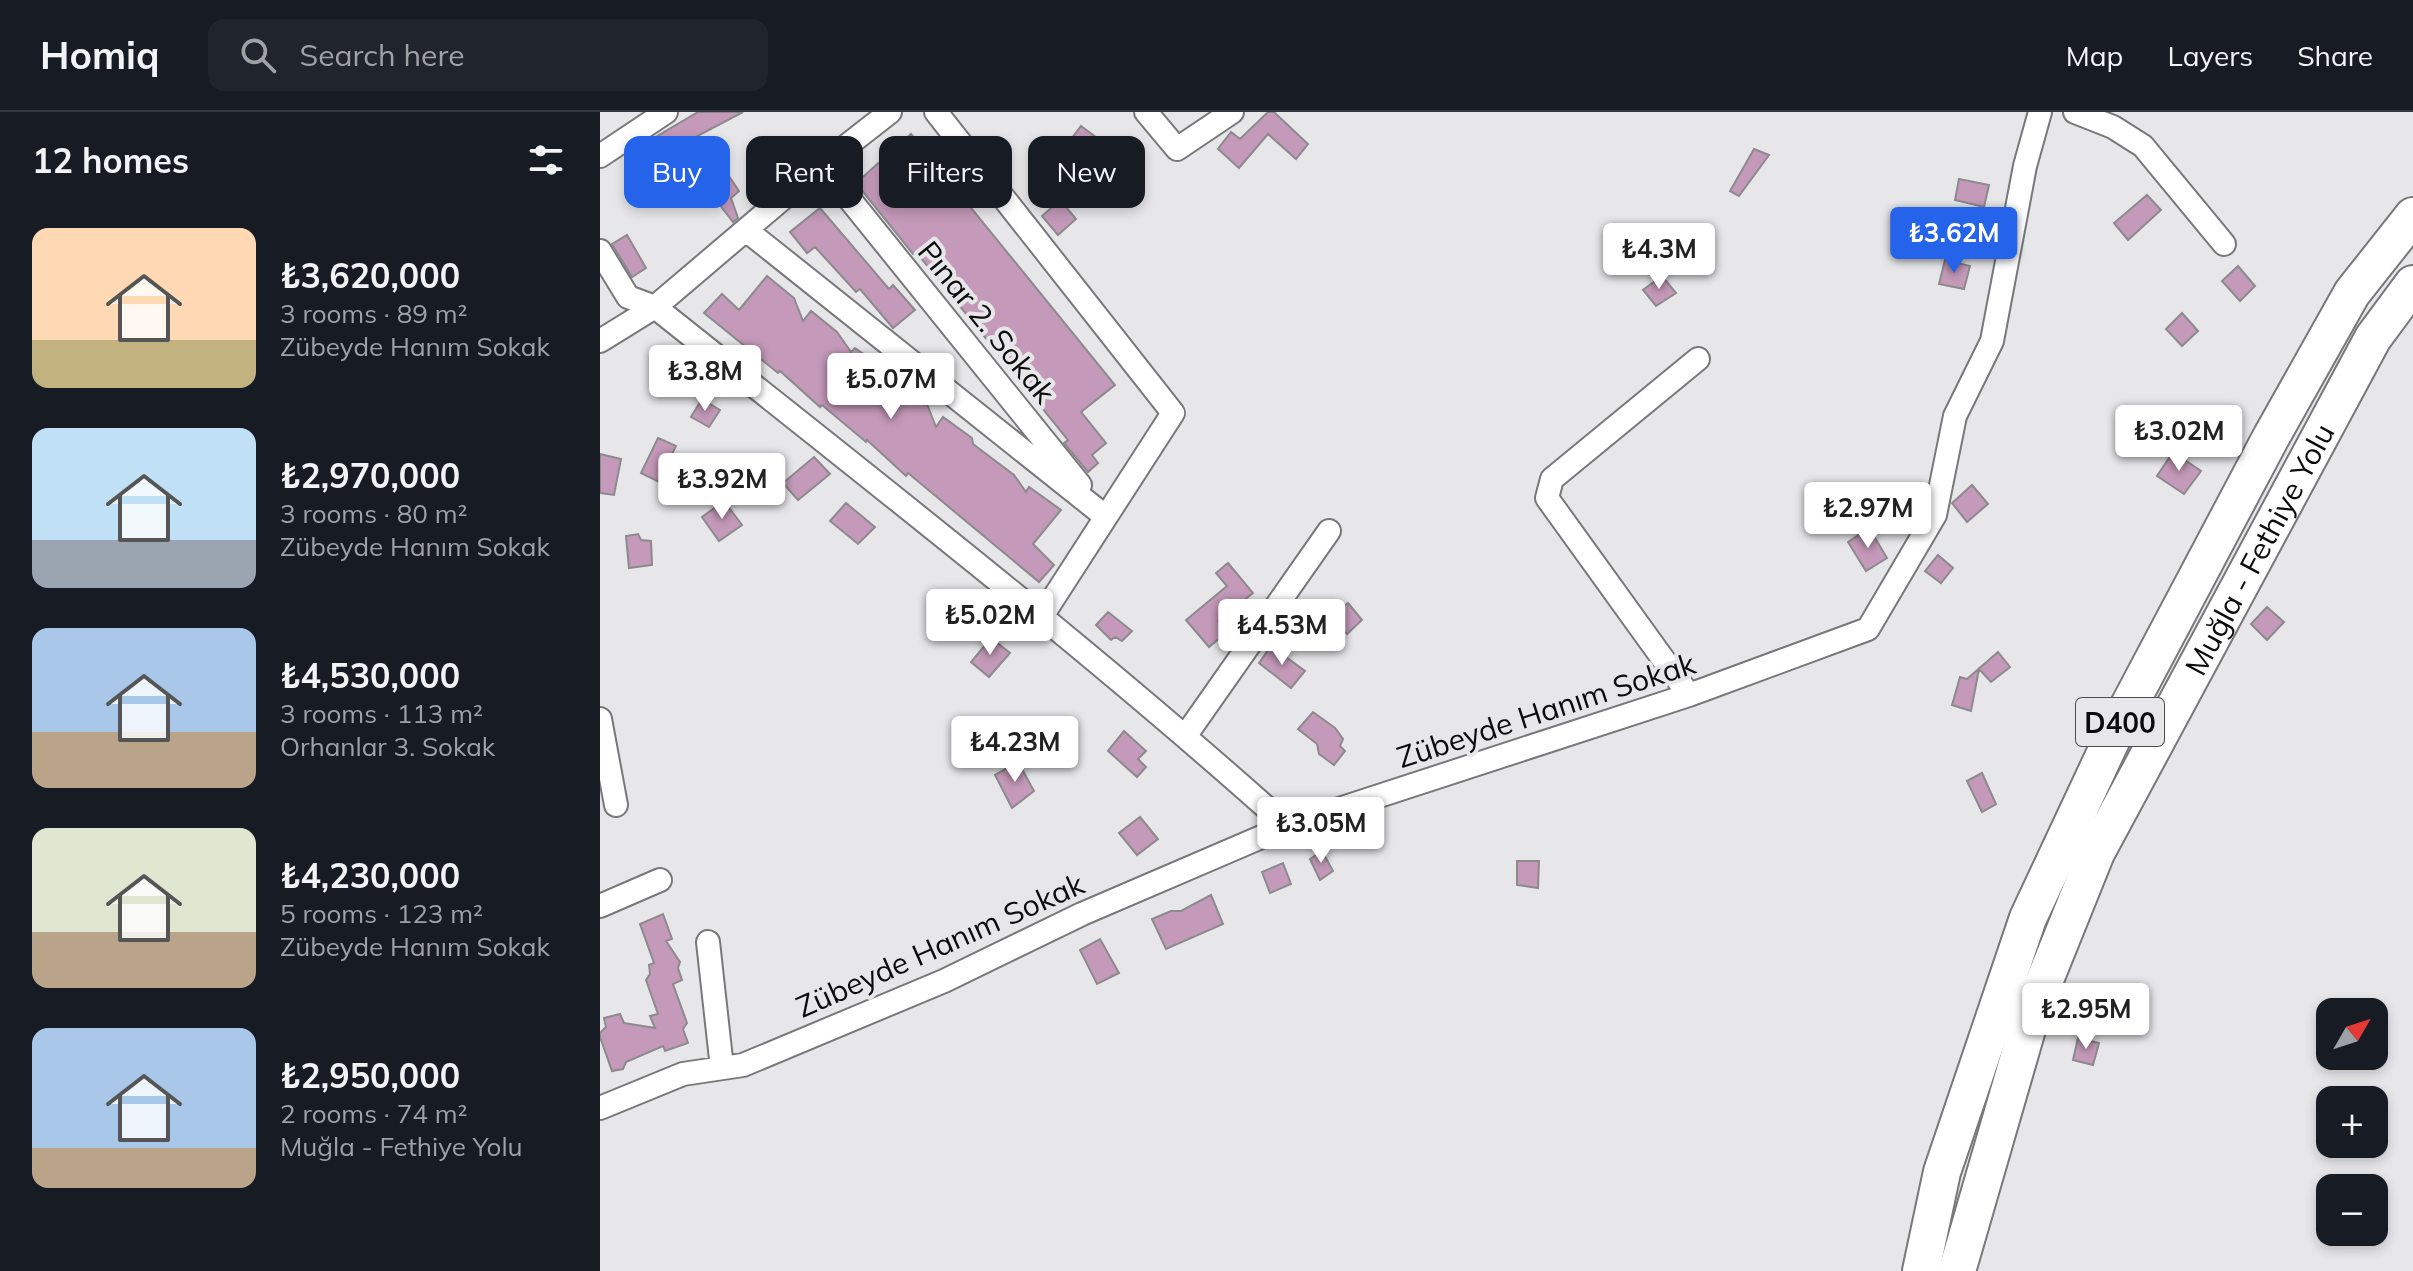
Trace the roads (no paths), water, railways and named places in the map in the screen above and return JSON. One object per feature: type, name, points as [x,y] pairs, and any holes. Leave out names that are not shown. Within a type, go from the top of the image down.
[{"type":"highway","name":"Muğla - Fethiye Yolu","points":[[1921,1271],[1942,1172],[2028,918],[2104,755],[2270,439],[2352,293],[2413,216]]},
{"type":"highway","name":"Muğla - Fethiye Yolu","points":[[1957,1271],[2032,1012],[2096,853],[2373,338],[2413,284]]},
{"type":"street","points":[[600,156],[666,112]]},
{"type":"street","points":[[936,112],[1173,413],[1042,616]]},
{"type":"street","points":[[1146,112],[1177,149],[1232,112]]},
{"type":"street","name":"Zübeyde Hanım Sokak","points":[[601,1105],[683,1074],[743,1065],[944,981],[1082,914],[1287,826],[1689,695],[1868,629],[1935,515],[1955,416],[1992,341],[2025,166],[2040,112]]},
{"type":"street","points":[[2075,112],[2113,127],[2143,146],[2224,244]]},
{"type":"street","points":[[857,136],[885,113]]},
{"type":"street","points":[[600,341],[655,307],[772,208]]},
{"type":"street","name":"Pınar 2. Sokak","points":[[857,208],[1106,517]]},
{"type":"street","points":[[746,230],[1106,517]]},
{"type":"street","points":[[600,251],[628,297],[655,307],[1042,616],[1186,735],[1287,826]]},
{"type":"street","points":[[1689,695],[1547,498],[1552,479],[1698,359]]},
{"type":"street","points":[[1186,735],[1329,531]]},
{"type":"street","points":[[600,719],[616,805]]},
{"type":"street","points":[[600,906],[660,880]]},
{"type":"street","points":[[708,942],[722,1068]]}]
